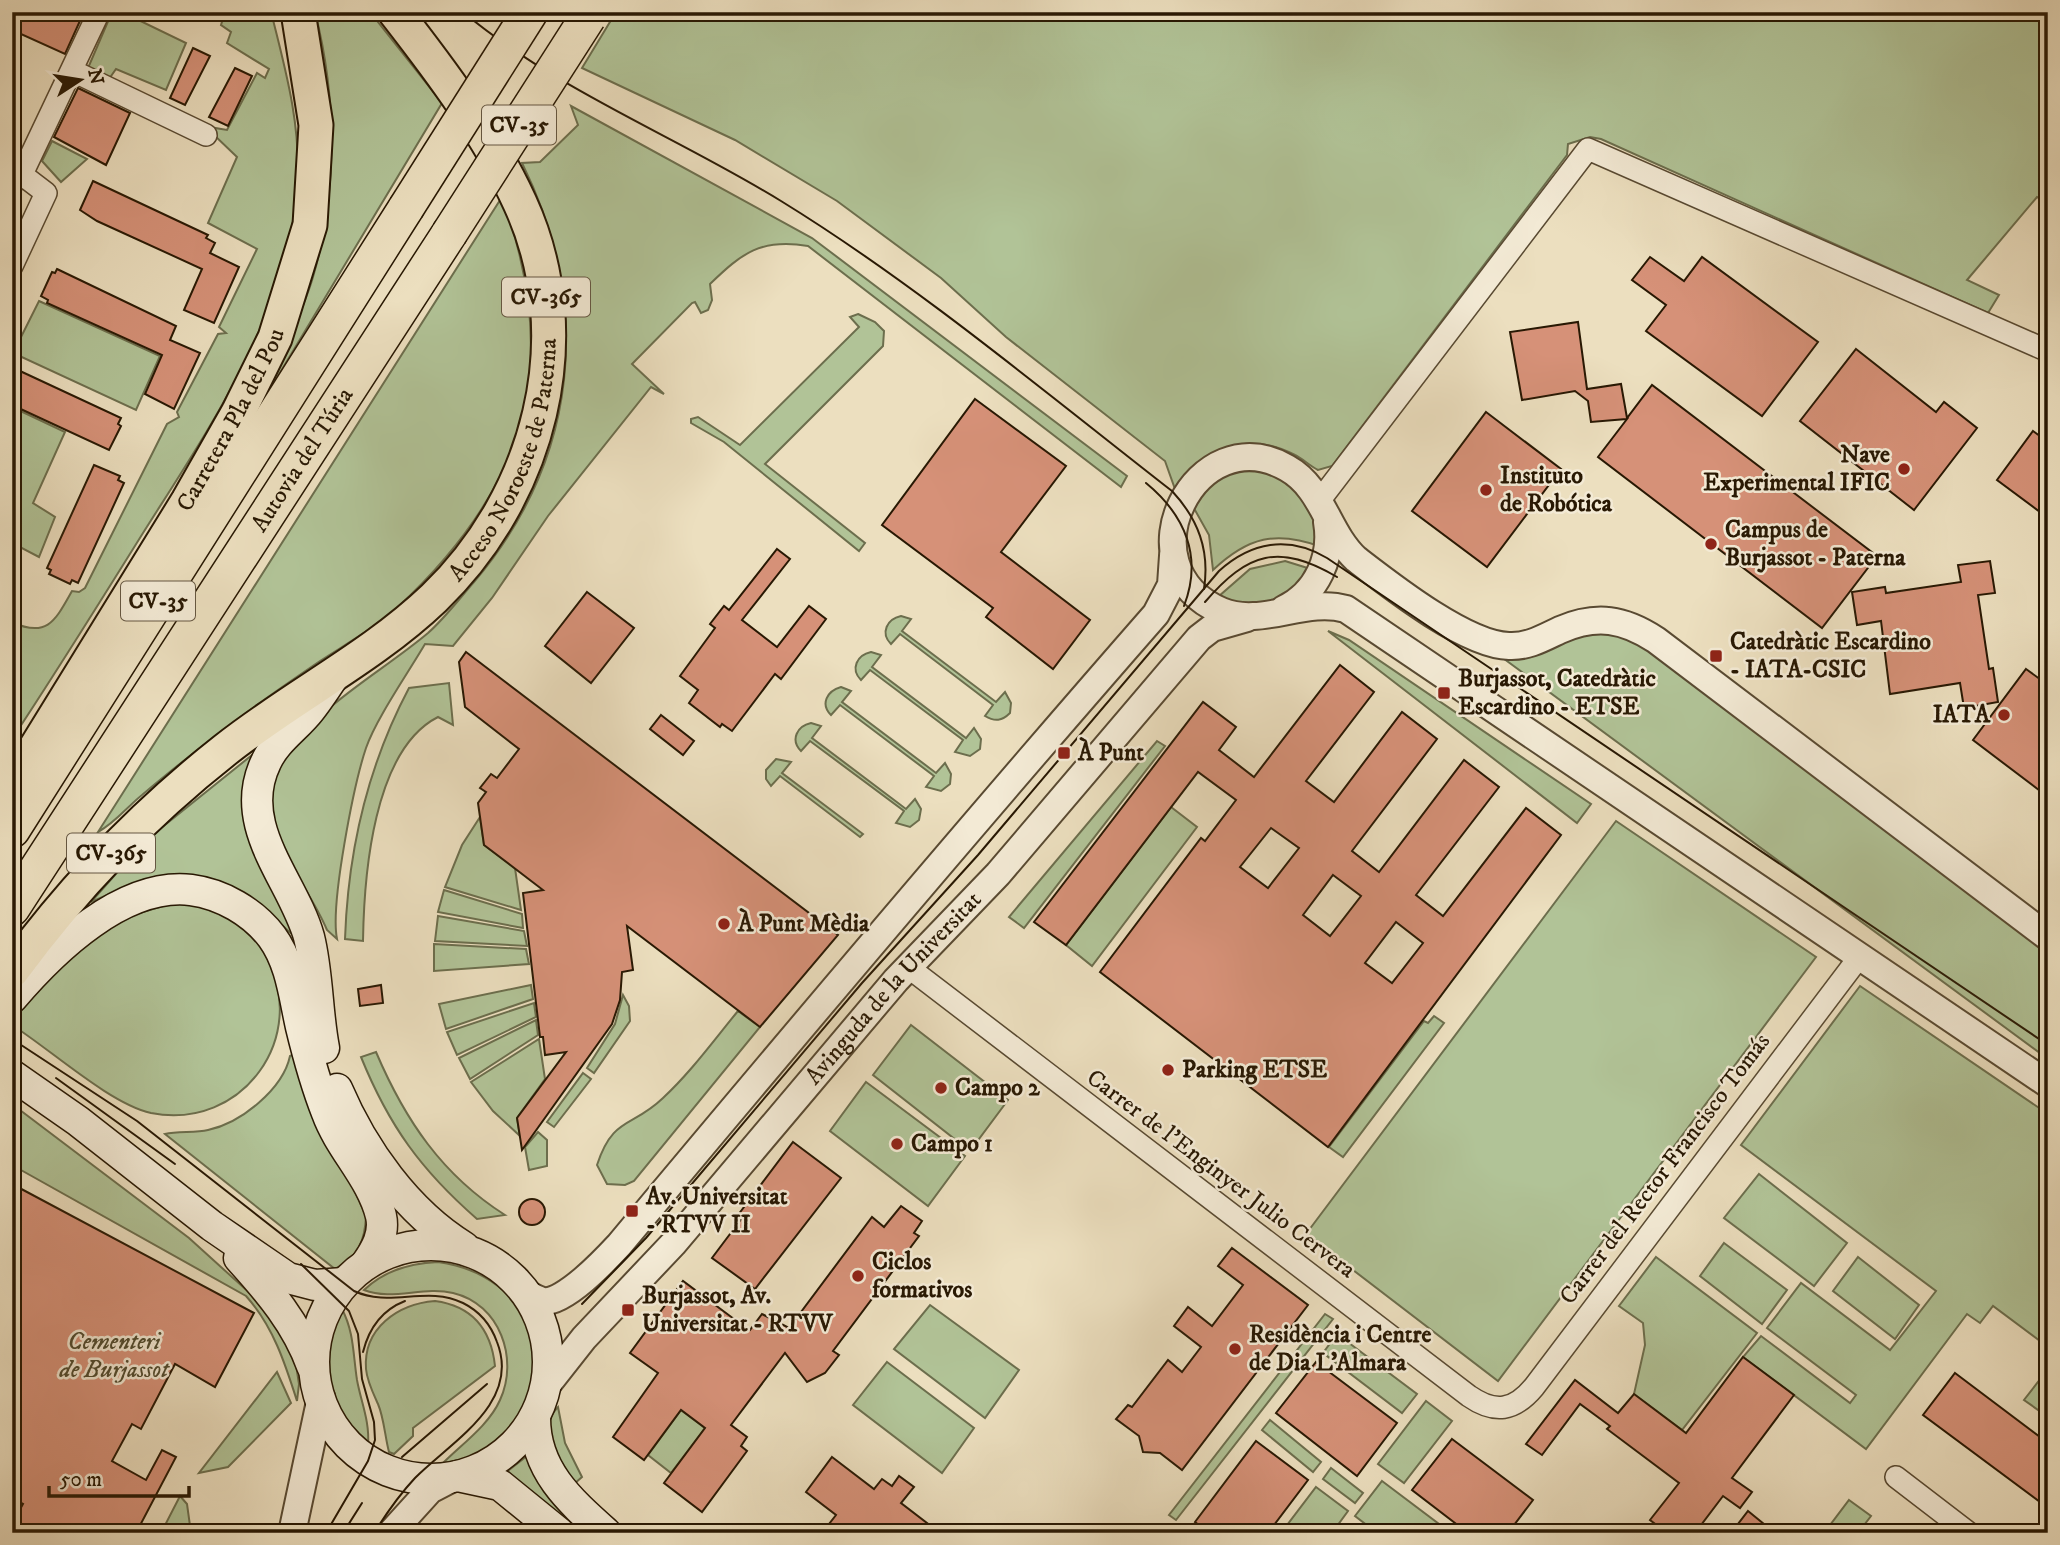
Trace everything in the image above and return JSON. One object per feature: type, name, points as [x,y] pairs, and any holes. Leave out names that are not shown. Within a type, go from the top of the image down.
[{"type":"highway","name":"Autovia del Túria","points":[[12,830],[530,12]]},
{"type":"highway","name":"Autovia del Túria","points":[[12,908],[589,14]]},
{"type":"main road","name":"Carretera Pla del Pou","points":[[12,786],[188,501],[238,413],[275,338],[310,225],[316,125],[298,12]]},
{"type":"main road","name":"Acceso Noroeste de Paterna","points":[[332,679],[435,597],[481,542],[528,457],[543,403],[550,355],[549,311],[543,273],[521,205],[451,87],[395,12]]},
{"type":"main road","name":"CV-365","points":[[12,971],[120,844],[226,750],[332,679]]},
{"type":"main road","points":[[332,679],[309,711],[277,743],[265,763],[257,802],[260,827],[269,852],[302,916],[309,940],[324,1047],[343,1104],[384,1169],[418,1212],[442,1234],[498,1266],[527,1294],[543,1329],[547,1385],[535,1418],[513,1446],[487,1465],[457,1476]]},
{"type":"main road","points":[[12,998],[46,958],[117,907],[145,894],[173,889],[204,892],[248,914],[271,936],[286,963],[310,1065],[328,1117],[377,1203],[382,1219],[377,1248],[323,1316],[316,1340],[314,1363],[319,1389]]},
{"type":"main road","points":[[12,1075],[78,1121],[212,1226],[288,1278],[315,1285],[355,1274],[393,1251],[422,1245],[448,1246],[473,1253]]},
{"type":"main road","points":[[212,1226],[304,1341],[330,1421],[346,1443],[369,1461],[391,1472],[415,1478],[457,1476],[500,1485],[559,1533]]},
{"type":"main road","points":[[535,1418],[535,1439],[547,1471],[559,1488],[606,1533]]},
{"type":"street","points":[[12,266],[46,192],[16,175],[73,71],[100,12]]},
{"type":"street","points":[[73,71],[206,135]]},
{"type":"street","points":[[1266,614],[1295,603],[1322,572],[1329,536],[1323,507],[1588,149],[2046,349]]},
{"type":"street","points":[[2048,937],[1646,633],[1624,622],[1601,620],[1562,629],[1526,646],[1481,641],[1453,626],[1356,559],[1344,548],[1323,507],[1305,480],[1285,466],[1262,459],[1238,459],[1215,467],[1195,481],[1181,500],[1172,533],[1173,554],[1180,574],[1205,602],[1235,616],[1322,606],[1346,609],[2048,1084]]},
{"type":"street","name":"Avinguda de la Universitat","points":[[527,1294],[544,1301],[557,1297],[595,1271],[619,1245],[836,985],[919,892],[1156,614],[1171,585],[1173,554]]},
{"type":"street","name":"Avinguda de la Universitat","points":[[547,1385],[583,1338],[673,1244],[908,967],[998,874],[1199,638],[1224,623],[1266,614]]},
{"type":"street","name":"Carrer del Rector Francisco Tomás","points":[[1507,1408],[1523,1401],[1534,1387],[1860,956]]},
{"type":"street","name":"Carrer de l'Enginyer Julio Cervera","points":[[908,967],[1469,1396],[1489,1408],[1507,1408]]},
{"type":"street","points":[[292,1533],[319,1389]]},
{"type":"street","points":[[391,1533],[430,1490],[457,1476]]},
{"type":"street","points":[[1896,1477],[1969,1533]]},
{"type":"green space","points":[[112,12],[122,12],[186,43],[166,90],[116,69],[109,79],[88,68]]},
{"type":"green space","points":[[225,12],[271,12],[292,100],[297,144],[297,189],[290,236],[278,282],[261,327],[218,412],[12,739],[12,622],[24,627],[43,627],[55,618],[72,591],[79,592],[85,588],[167,424],[179,417],[177,412],[218,334],[226,333],[219,327],[257,249],[208,223],[237,157],[213,134],[215,128],[227,130],[257,73],[265,78],[269,69],[227,43],[231,32],[221,25]]},
{"type":"green space","points":[[315,12],[370,12],[442,103],[260,406],[308,294],[327,212],[332,145],[331,111]]},
{"type":"green space","points":[[616,12],[2048,12],[2048,202],[2037,197],[1967,280],[1999,295],[1988,313],[1601,139],[1590,137],[1568,144],[1567,155],[1332,466],[1318,470],[1277,448],[1244,444],[1228,447],[1199,463],[1175,489],[1165,461],[1006,337],[941,278],[837,201],[735,140],[582,68]]},
{"type":"green space","points":[[571,106],[812,238],[1127,476],[1121,487],[808,246],[777,244],[753,250],[710,284],[712,300],[708,310],[701,313],[695,302],[692,303],[632,364],[664,394],[651,387],[548,516],[492,598],[453,646],[425,644],[393,696],[366,748],[355,788],[340,873],[337,939],[327,930],[281,845],[272,809],[275,769],[327,710],[416,643],[446,615],[509,534],[536,484],[554,433],[564,380],[566,326],[559,272],[545,217],[522,163],[540,162],[578,125]]},
{"type":"green space","points":[[52,141],[87,159],[61,182],[42,161]]},
{"type":"green space","points":[[502,197],[520,258],[530,315],[530,369],[522,420],[504,468],[478,516],[442,562],[389,615],[246,713],[98,832]]},
{"type":"green space","points":[[39,301],[160,356],[136,410],[13,353]]},
{"type":"green space","points":[[858,314],[875,322],[884,331],[883,346],[765,464],[865,543],[859,551],[724,442],[691,423],[691,419],[698,417],[740,445],[859,327],[850,317]]},
{"type":"green space","points":[[12,407],[65,432],[33,503],[55,517],[39,557],[12,543]]},
{"type":"green space","points":[[1247,468],[1275,472],[1315,507],[1322,547],[1290,539],[1263,540],[1238,550],[1213,570],[1209,535],[1191,503],[1216,479]]},
{"type":"green space","points":[[1285,561],[1314,570],[1292,590],[1271,602],[1248,605],[1218,597],[1250,569]]},
{"type":"green space","points":[[901,616],[911,619],[902,631],[996,702],[1005,692],[1011,703],[1010,713],[998,720],[985,716],[993,705],[900,634],[891,644],[886,635],[887,627],[892,620]]},
{"type":"green space","points":[[1589,629],[1639,637],[2048,949],[2048,1059],[1496,653]]},
{"type":"green space","points":[[1328,631],[1349,640],[1591,804],[1577,823]]},
{"type":"green space","points":[[871,652],[881,655],[872,667],[966,738],[974,728],[981,739],[980,749],[970,756],[955,752],[963,740],[870,670],[861,680],[856,671],[857,663],[862,656]]},
{"type":"green space","points":[[449,683],[453,725],[438,717],[416,733],[399,757],[386,785],[370,850],[363,941],[345,939],[350,874],[362,810],[394,718],[409,688]]},
{"type":"green space","points":[[841,687],[851,691],[842,702],[936,773],[945,763],[951,774],[950,784],[941,791],[926,787],[934,776],[840,705],[831,715],[826,707],[827,698]]},
{"type":"green space","points":[[811,723],[821,726],[812,738],[906,809],[915,799],[921,809],[919,820],[910,827],[896,823],[904,811],[810,741],[801,751],[796,742],[797,734],[802,727]]},
{"type":"green space","points":[[1157,741],[1165,746],[1024,928],[1009,917]]},
{"type":"green space","points":[[257,751],[293,919],[294,936],[258,904],[156,878],[91,902],[145,841]]},
{"type":"green space","points":[[776,759],[791,762],[782,773],[863,834],[860,837],[780,776],[771,786],[766,779],[766,770]]},
{"type":"green space","points":[[1171,807],[1197,827],[1092,966],[1066,945]]},
{"type":"green space","points":[[480,817],[484,845],[515,868],[521,910],[445,887],[462,845]]},
{"type":"green space","points":[[1616,821],[1816,957],[1498,1381],[1306,1234]]},
{"type":"green space","points":[[444,890],[522,914],[523,928],[438,912]]},
{"type":"green space","points":[[180,901],[226,914],[254,938],[266,956],[277,986],[280,1017],[273,1046],[260,1071],[239,1092],[214,1107],[184,1115],[151,1113],[117,1099],[12,1025],[12,1008],[109,922]]},
{"type":"green space","points":[[438,916],[524,931],[527,946],[435,941]]},
{"type":"green space","points":[[434,944],[526,949],[529,964],[434,971]]},
{"type":"green space","points":[[531,985],[533,999],[446,1029],[439,1004]]},
{"type":"green space","points":[[1860,986],[2048,1114],[2048,1347],[1993,1306],[1980,1323],[1967,1314],[1866,1449],[1743,1357],[1761,1336],[1850,1403],[1856,1395],[1767,1328],[1801,1283],[1890,1350],[1936,1291],[1741,1145]]},
{"type":"green space","points":[[623,995],[629,1006],[630,1021],[594,1073],[587,1068],[615,1024]]},
{"type":"green space","points":[[534,1003],[536,1017],[457,1055],[447,1032]]},
{"type":"green space","points":[[738,1011],[760,1027],[634,1181],[625,1185],[607,1184],[597,1165],[610,1138],[624,1124],[652,1107],[673,1088]]},
{"type":"green space","points":[[1434,1016],[1444,1023],[1343,1157],[1329,1147],[1424,1021],[1428,1023]]},
{"type":"green space","points":[[536,1020],[538,1035],[470,1079],[459,1058]]},
{"type":"green space","name":"Campo 2","points":[[911,1025],[1008,1100],[970,1151],[873,1075]]},
{"type":"green space","points":[[539,1039],[545,1079],[517,1118],[520,1136],[493,1111],[471,1082]]},
{"type":"green space","points":[[376,1052],[400,1101],[428,1144],[462,1182],[505,1215],[477,1219],[439,1183],[408,1146],[383,1105],[361,1057]]},
{"type":"green space","points":[[294,1054],[366,1216],[359,1248],[349,1260],[335,1269],[165,1134],[208,1130],[247,1112],[270,1092],[286,1068],[290,1056]]},
{"type":"green space","points":[[583,1073],[591,1079],[554,1127],[547,1122]]},
{"type":"green space","name":"Campo 1","points":[[866,1082],[965,1156],[928,1206],[830,1131]]},
{"type":"green space","points":[[12,1104],[189,1238],[264,1306],[295,1358],[299,1384],[297,1401],[271,1332],[246,1296],[12,1165]]},
{"type":"green space","points":[[538,1132],[547,1140],[547,1166],[529,1170],[525,1147]]},
{"type":"green space","points":[[1759,1174],[1847,1243],[1814,1286],[1724,1218]]},
{"type":"green space","points":[[1724,1243],[1787,1290],[1762,1324],[1700,1276]]},
{"type":"green space","points":[[1656,1257],[1757,1333],[1682,1430],[1634,1394],[1645,1345],[1643,1323],[1619,1306]]},
{"type":"green space","points":[[1858,1257],[1919,1305],[1895,1339],[1833,1291]]},
{"type":"green space","points":[[438,1262],[462,1267],[484,1277],[502,1290],[517,1306],[528,1325],[533,1346],[534,1369],[519,1417],[500,1442],[482,1454],[443,1463],[482,1426],[500,1400],[507,1368],[501,1335],[494,1321],[483,1309],[469,1299],[453,1293],[430,1291],[386,1294],[364,1290],[380,1277],[398,1269]]},
{"type":"green space","points":[[435,1301],[459,1308],[477,1322],[489,1341],[495,1366],[413,1428],[413,1436],[394,1454],[389,1452],[380,1409],[370,1387],[366,1369],[370,1342],[377,1330],[396,1313],[421,1303]]},
{"type":"green space","points":[[930,1305],[1019,1370],[985,1418],[894,1349]]},
{"type":"green space","points":[[342,1309],[351,1335],[368,1445],[343,1415],[331,1382],[330,1346]]},
{"type":"green space","points":[[1325,1314],[1333,1319],[1176,1520],[1169,1515]]},
{"type":"green space","points":[[1337,1334],[1417,1394],[1402,1413],[1323,1353]]},
{"type":"green space","points":[[887,1362],[974,1428],[942,1473],[853,1405]]},
{"type":"green space","points":[[2048,1369],[2048,1417],[2024,1400]]},
{"type":"green space","points":[[277,1372],[291,1403],[228,1467],[199,1473]]},
{"type":"green space","points":[[1426,1401],[1452,1421],[1404,1483],[1378,1464]]},
{"type":"green space","points":[[558,1407],[565,1443],[582,1477],[574,1484],[551,1447],[549,1426],[551,1416]]},
{"type":"green space","points":[[681,1410],[705,1428],[671,1473],[648,1455]]},
{"type":"green space","points":[[1270,1420],[1321,1462],[1313,1472],[1262,1430]]},
{"type":"green space","points":[[527,1456],[590,1533],[578,1533],[505,1473]]},
{"type":"green space","points":[[1331,1468],[1363,1493],[1355,1503],[1323,1479]]},
{"type":"green space","points":[[1382,1481],[1451,1533],[1377,1533],[1355,1516]]},
{"type":"green space","points":[[1316,1487],[1348,1511],[1332,1533],[1281,1533]]},
{"type":"green space","points":[[180,1496],[187,1504],[191,1533],[161,1533]]},
{"type":"green space","points":[[1849,1500],[1871,1516],[1858,1533],[1824,1533]]},
{"type":"building","points":[[19,12],[84,12],[65,54],[12,30]]},
{"type":"building","points":[[193,48],[210,56],[185,105],[170,98]]},
{"type":"building","points":[[235,68],[252,76],[228,126],[209,117]]},
{"type":"building","points":[[78,88],[130,113],[106,165],[54,137]]},
{"type":"building","points":[[93,181],[208,235],[206,238],[215,243],[210,253],[239,267],[214,323],[184,310],[202,269],[97,221],[80,210]]},
{"type":"building","points":[[1650,257],[1684,281],[1702,257],[1818,342],[1762,416],[1646,331],[1666,305],[1632,280]]},
{"type":"building","points":[[57,269],[176,326],[170,340],[200,353],[174,409],[145,394],[162,355],[47,303],[48,300],[41,296],[52,272],[55,273]]},
{"type":"building","points":[[1578,322],[1587,389],[1621,384],[1627,418],[1652,385],[1877,556],[1822,628],[1598,457],[1627,419],[1591,422],[1588,401],[1575,391],[1522,400],[1510,332]]},
{"type":"building","name":"Nave Experimental IFIC","points":[[1856,349],[1936,412],[1944,402],[1977,428],[1914,510],[1800,421]]},
{"type":"building","points":[[20,371],[121,418],[118,424],[121,426],[109,450],[12,405],[12,375],[17,377]]},
{"type":"building","points":[[975,399],[1066,466],[1001,552],[1090,620],[1053,669],[986,617],[993,608],[882,525]]},
{"type":"building","name":"Instituto de Robótica","points":[[1486,412],[1561,469],[1487,567],[1412,511]]},
{"type":"building","points":[[2033,431],[2048,442],[2048,518],[1997,480]]},
{"type":"building","points":[[94,465],[120,476],[118,480],[124,483],[78,583],[72,580],[70,584],[49,574],[51,570],[47,568]]},
{"type":"building","points":[[777,549],[790,559],[742,620],[777,647],[809,606],[826,619],[781,679],[775,674],[732,731],[722,724],[720,727],[689,703],[698,690],[680,676],[715,628],[710,624],[724,606],[729,610]]},
{"type":"building","points":[[1990,561],[1995,593],[1978,595],[1989,669],[1993,668],[1998,702],[1964,708],[1960,683],[1890,694],[1881,621],[1857,625],[1852,592],[1885,587],[1886,593],[1961,582],[1958,565]]},
{"type":"building","points":[[587,592],[634,628],[591,683],[545,646]]},
{"type":"building","name":"À Punt Mèdia","points":[[466,652],[838,935],[760,1027],[627,926],[633,970],[622,972],[620,1000],[612,1024],[522,1150],[517,1118],[566,1052],[545,1055],[543,1037],[540,1037],[523,893],[543,890],[484,845],[478,803],[486,792],[480,788],[491,774],[497,778],[519,749],[465,707],[459,662]]},
{"type":"building","points":[[1340,665],[1374,692],[1306,781],[1334,802],[1402,712],[1437,739],[1352,851],[1379,872],[1464,760],[1499,787],[1416,895],[1443,916],[1526,808],[1561,835],[1328,1147],[1100,972],[1201,838],[1205,841],[1236,800],[1198,772],[1066,945],[1034,922],[1203,702],[1236,727],[1219,750],[1254,777]],"holes":[[[1271,828],[1299,848],[1268,888],[1240,867]],[[1333,875],[1361,896],[1330,936],[1303,915]],[[1396,922],[1423,943],[1392,983],[1365,963]]]},
{"type":"building","points":[[2026,669],[2048,685],[2048,797],[1973,740]]},
{"type":"building","points":[[661,715],[694,741],[683,755],[650,729]]},
{"type":"building","points":[[381,985],[383,1003],[360,1006],[358,989]]},
{"type":"building","points":[[793,1142],[841,1178],[755,1289],[712,1258],[742,1218],[738,1215]]},
{"type":"building","name":"Cementeri de Burjassot","points":[[12,1184],[254,1313],[215,1387],[175,1364],[141,1429],[132,1424],[112,1461],[146,1480],[162,1450],[176,1457],[136,1533],[12,1533],[12,1524],[23,1504],[12,1498]]},
{"type":"building","points":[[532,1199],[541,1203],[545,1212],[541,1221],[532,1225],[523,1221],[519,1212],[523,1203]]},
{"type":"building","points":[[901,1206],[922,1221],[914,1233],[919,1236],[833,1351],[839,1355],[825,1373],[807,1382],[785,1353],[731,1425],[747,1437],[741,1446],[747,1451],[702,1512],[664,1483],[705,1428],[681,1410],[644,1460],[613,1437],[658,1373],[630,1353],[683,1281],[750,1330],[762,1314],[789,1328],[872,1217],[884,1227]]},
{"type":"building","name":"Residència i Centre de Dia L'Almara","points":[[1232,1248],[1308,1305],[1182,1470],[1160,1453],[1143,1452],[1139,1436],[1116,1419],[1128,1405],[1132,1407],[1168,1360],[1182,1372],[1201,1347],[1174,1326],[1188,1307],[1212,1326],[1243,1285],[1218,1266]]},
{"type":"building","points":[[1743,1357],[1794,1395],[1732,1478],[1752,1492],[1740,1508],[1723,1496],[1695,1533],[1667,1533],[1650,1520],[1679,1483],[1607,1429],[1610,1426],[1580,1404],[1542,1455],[1526,1444],[1575,1380],[1618,1413],[1634,1394],[1686,1433]]},
{"type":"building","points":[[1316,1362],[1397,1423],[1357,1476],[1276,1413]]},
{"type":"building","points":[[1955,1373],[2048,1443],[2048,1508],[1923,1415]]},
{"type":"building","points":[[1452,1439],[1533,1500],[1508,1533],[1468,1533],[1412,1490]]},
{"type":"building","points":[[1256,1441],[1308,1480],[1268,1533],[1209,1533],[1195,1522]]},
{"type":"building","points":[[832,1457],[874,1489],[882,1479],[892,1486],[899,1476],[914,1487],[901,1503],[940,1533],[822,1533],[836,1515],[806,1492]]},
{"type":"building","points":[[1748,1511],[1775,1533],[1731,1533]]},
{"type":"tram line","points":[[463,12],[538,66],[741,178],[831,233],[931,303],[1029,378],[1172,491],[1189,513],[1200,536],[1205,561],[1204,589]]},
{"type":"tram line","points":[[1146,483],[1171,509],[1187,538],[1192,571],[1184,606]]},
{"type":"tram line","points":[[582,1304],[646,1238],[862,983],[978,855],[1219,571],[1244,554],[1270,545],[1298,546],[1327,558],[2048,1045]]},
{"type":"tram line","points":[[1205,602],[1236,572],[1265,558],[1298,560],[1337,577]]},
{"type":"tram line","points":[[12,1039],[137,1121],[354,1291],[381,1298],[449,1298],[469,1306],[488,1324],[497,1342],[502,1364],[500,1384],[491,1402],[464,1435],[409,1484],[374,1533]]},
{"type":"tram line","points":[[56,1078],[175,1164]]},
{"type":"tram line","points":[[301,1264],[349,1311],[358,1334],[362,1379],[374,1422],[375,1440],[368,1461],[326,1533]]},
{"type":"tram line","points":[[363,1352],[378,1321],[390,1309],[405,1301]]},
{"type":"tram line","points":[[402,1457],[487,1384]]},
{"type":"tram line","points":[[343,1533],[362,1503]]},
{"type":"place","name":"Nave Experimental IFIC","points":[[1904,469]]},
{"type":"place","name":"Instituto de Robótica","points":[[1486,490]]},
{"type":"place","name":"Campus de Burjassot - Paterna","points":[[1711,544]]},
{"type":"place","name":"Catedràtic Escardino - IATA-CSIC","points":[[1716,656]]},
{"type":"place","name":"Burjassot, Catedràtic Escardino - ETSE","points":[[1444,693]]},
{"type":"place","name":"IATA","points":[[2004,715]]},
{"type":"place","name":"À Punt","points":[[1064,753]]},
{"type":"place","name":"À Punt Mèdia","points":[[724,924]]},
{"type":"place","name":"Parking ETSE","points":[[1168,1070]]},
{"type":"place","name":"Campo 2","points":[[941,1088]]},
{"type":"place","name":"Campo 1","points":[[897,1144]]},
{"type":"place","name":"Av. Universitat - RTVV II","points":[[632,1211]]},
{"type":"place","name":"Ciclos formativos","points":[[858,1276]]},
{"type":"place","name":"Burjassot, Av. Universitat - RTVV","points":[[628,1310]]},
{"type":"place","name":"Residència i Centre de Dia L'Almara","points":[[1235,1349]]}]
